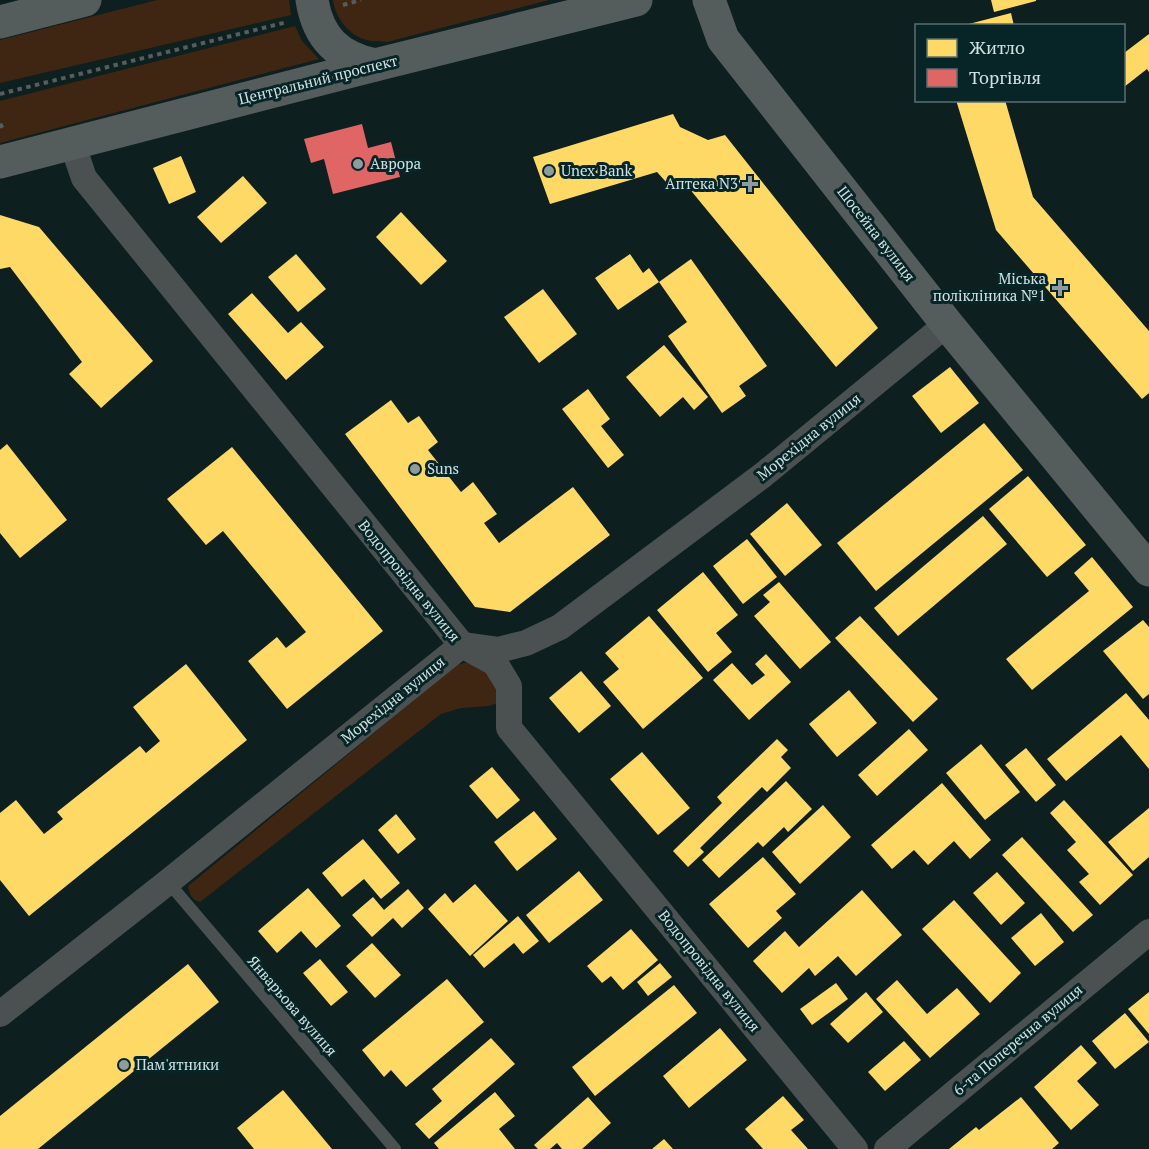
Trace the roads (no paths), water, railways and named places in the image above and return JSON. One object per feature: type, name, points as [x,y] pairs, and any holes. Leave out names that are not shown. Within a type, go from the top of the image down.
[{"type":"main road","points":[[0,22],[86,0]]},
{"type":"main road","name":"Центральний проспект","points":[[0,162],[636,0]]},
{"type":"main road","name":"Шосейна вулиця","points":[[709,0],[723,39],[947,324],[1149,570]]},
{"type":"main road","points":[[313,7],[321,30],[331,44],[358,61],[375,65]]},
{"type":"street","name":"Водопровідна вулиця","points":[[72,143],[84,178],[462,645],[495,663],[509,686],[509,728],[855,1149]]},
{"type":"street","name":"Морехідна вулиця","points":[[0,1014],[462,645],[498,650],[526,643],[560,627],[763,475],[947,324]]},
{"type":"street","name":"6-та Поперечна вулиця","points":[[887,1149],[1149,932]]},
{"type":"lane","name":"Январьова вулиця","points":[[168,882],[395,1149]]},
{"type":"place","name":"Аврора","points":[[358,164]]},
{"type":"place","name":"Unex Bank","points":[[549,171]]},
{"type":"place","name":"Аптека N3","points":[[750,184]]},
{"type":"place","name":"Міська полікліника №1","points":[[1060,288]]},
{"type":"place","name":"Suns","points":[[415,469]]},
{"type":"place","name":"Пам'ятники","points":[[124,1065]]}]
